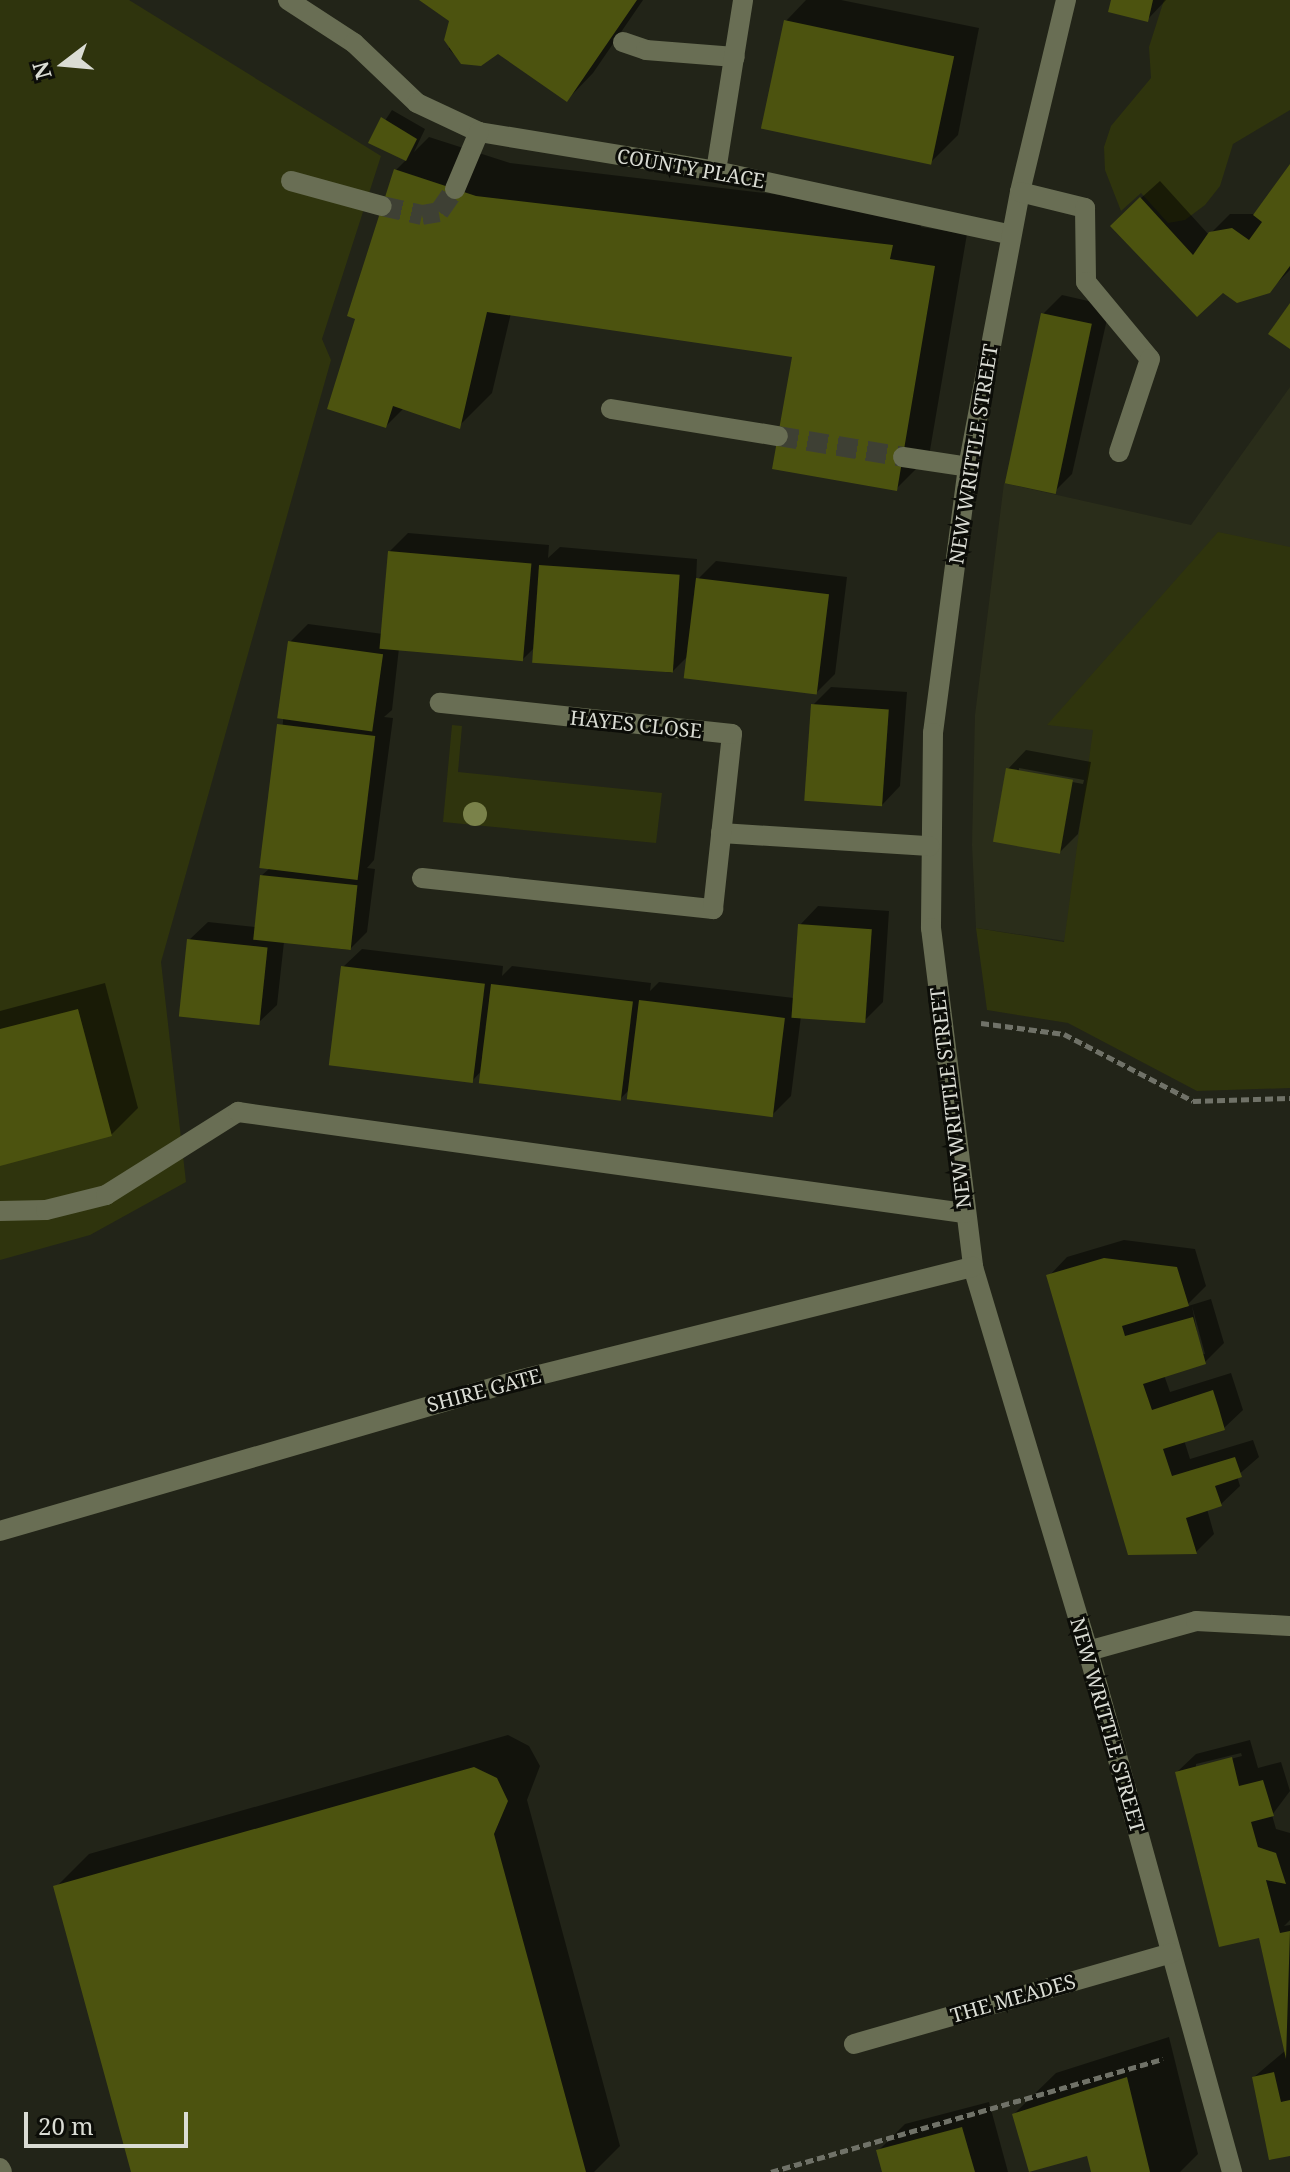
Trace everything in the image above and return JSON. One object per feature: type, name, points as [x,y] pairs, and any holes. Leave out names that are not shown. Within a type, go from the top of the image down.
[{"type":"street","name":"COUNTY PLACE","points":[[288,0],[354,43],[417,103],[479,132],[716,171],[1011,235]]},
{"type":"street","points":[[716,171],[743,0]]},
{"type":"street","name":"NEW WRITTLE STREET","points":[[1066,0],[1020,192],[968,467],[933,733],[930,846],[940,1018],[973,1267],[1088,1651],[1232,2172]]},
{"type":"street","points":[[623,42],[646,50],[735,57]]},
{"type":"street","points":[[455,189],[479,132]]},
{"type":"street","points":[[291,181],[382,206]]},
{"type":"street","points":[[1020,192],[1085,208],[1086,282],[1150,359],[1119,452]]},
{"type":"street","points":[[611,409],[778,436]]},
{"type":"street","points":[[903,457],[968,467]]},
{"type":"street","name":"HAYES CLOSE","points":[[422,878],[713,909],[732,734],[440,703]]},
{"type":"street","points":[[721,833],[930,846]]},
{"type":"street","points":[[0,1211],[46,1210],[106,1195],[238,1112],[964,1213]]},
{"type":"street","name":"SHIRE GATE","points":[[0,1531],[519,1380],[973,1267]]},
{"type":"street","points":[[1088,1651],[1196,1621],[1290,1626]]},
{"type":"street","name":"THE MEADES","points":[[854,2044],[1171,1953]]},
{"type":"path","points":[[940,1018],[1064,1034],[1193,1101],[1290,1098]]},
{"type":"path","points":[[771,2172],[1198,2049]]},
{"type":"shaded area","points":[[1290,387],[1290,974],[976,928],[972,845],[975,715],[1004,483],[1191,525]]},
{"type":"green space","points":[[0,0],[129,0],[381,156],[322,339],[331,360],[161,962],[186,1182],[90,1235],[0,1260]]},
{"type":"green space","points":[[1164,0],[1290,0],[1290,110],[1233,144],[1220,186],[1205,205],[1185,220],[1168,223],[1141,193],[1121,211],[1105,170],[1104,147],[1111,126],[1151,78],[1149,47]]},
{"type":"green space","points":[[1218,532],[1290,547],[1290,1088],[1197,1091],[1068,1023],[987,1010],[976,928],[1064,942],[1093,730],[1047,725]]},
{"type":"green space","points":[[452,725],[462,726],[458,772],[662,793],[656,843],[443,822]]},
{"type":"building","points":[[419,0],[637,0],[567,102],[498,54],[481,66],[461,64],[444,40],[449,21]]},
{"type":"building","points":[[1111,0],[1153,0],[1148,22],[1108,12]]},
{"type":"building","points":[[784,20],[954,56],[931,165],[761,129]]},
{"type":"building","points":[[381,117],[417,139],[406,161],[368,143]]},
{"type":"building","points":[[1290,164],[1290,266],[1270,293],[1237,303],[1223,293],[1197,317],[1110,226],[1140,197],[1193,255],[1209,232],[1232,228],[1249,240],[1262,222],[1253,215]]},
{"type":"building","points":[[394,169],[476,196],[893,245],[890,259],[935,266],[897,491],[772,469],[792,357],[487,312],[460,429],[393,406],[386,428],[327,409],[355,319],[347,316]]},
{"type":"building","points":[[1290,303],[1290,349],[1268,334]]},
{"type":"building","points":[[1041,313],[1092,324],[1056,494],[1005,483]]},
{"type":"building","points":[[388,551],[531,564],[523,661],[379,649]]},
{"type":"building","points":[[539,565],[680,575],[673,673],[532,663]]},
{"type":"building","points":[[696,578],[829,594],[817,695],[684,678]]},
{"type":"building","points":[[288,641],[383,654],[372,732],[277,718]]},
{"type":"building","points":[[811,704],[889,709],[882,806],[804,801]]},
{"type":"building","points":[[277,724],[375,736],[358,880],[259,868]]},
{"type":"building","points":[[1006,768],[1073,780],[1060,854],[993,842]]},
{"type":"building","points":[[260,875],[357,885],[351,950],[253,940]]},
{"type":"building","points":[[798,924],[872,929],[865,1023],[791,1018]]},
{"type":"building","points":[[187,939],[268,947],[259,1025],[179,1017]]},
{"type":"building","points":[[341,966],[485,984],[473,1083],[329,1065]]},
{"type":"building","points":[[491,984],[633,1001],[621,1101],[479,1083]]},
{"type":"building","points":[[639,1000],[785,1018],[773,1117],[627,1099]]},
{"type":"building","points":[[78,1009],[112,1136],[0,1166],[0,1029]]},
{"type":"building","points":[[1104,1258],[1177,1267],[1189,1306],[1122,1326],[1125,1336],[1193,1317],[1206,1364],[1143,1384],[1152,1410],[1213,1390],[1219,1409],[1225,1430],[1163,1449],[1172,1476],[1235,1457],[1242,1477],[1215,1486],[1222,1506],[1186,1518],[1197,1554],[1128,1555],[1046,1275]]},
{"type":"building","points":[[1232,1757],[1239,1786],[1263,1780],[1274,1816],[1251,1822],[1258,1847],[1276,1853],[1286,1884],[1266,1880],[1280,1933],[1290,1931],[1286,2059],[1259,1938],[1219,1947],[1175,1772]]},
{"type":"building","points":[[474,1767],[497,1778],[508,1801],[494,1834],[586,2172],[131,2172],[53,1886]]},
{"type":"building","points":[[1274,2072],[1281,2102],[1290,2100],[1290,2156],[1269,2160],[1252,2077]]},
{"type":"building","points":[[1127,2077],[1150,2172],[1091,2172],[1087,2156],[1029,2172],[1012,2114]]},
{"type":"building","points":[[962,2127],[975,2172],[882,2172],[876,2150]]},
{"type":"tunnel","points":[[382,206],[422,215],[439,212],[455,189]]},
{"type":"tunnel","points":[[778,436],[903,457]]}]
